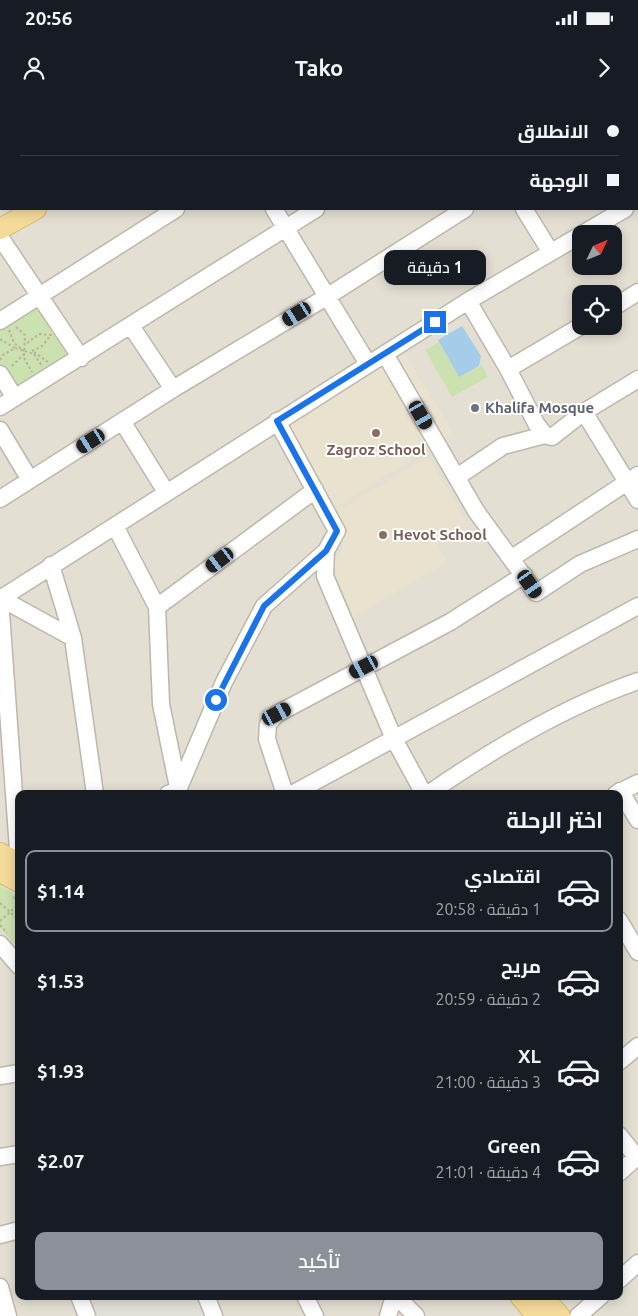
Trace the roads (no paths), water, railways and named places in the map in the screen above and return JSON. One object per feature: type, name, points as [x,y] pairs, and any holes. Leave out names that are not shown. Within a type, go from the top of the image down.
[{"type":"main road","points":[[1,227],[34,210]]},
{"type":"main road","points":[[0,853],[15,861]]},
{"type":"main road","points":[[0,872],[15,880]]},
{"type":"main road","points":[[523,1300],[537,1316]]},
{"type":"main road","points":[[546,1300],[560,1316]]},
{"type":"street","points":[[7,324],[40,296],[174,210]]},
{"type":"street","points":[[275,210],[368,364]]},
{"type":"street","points":[[0,407],[48,373],[81,358],[314,210]]},
{"type":"street","points":[[0,499],[173,389],[328,296],[463,210]]},
{"type":"street","points":[[525,210],[550,252]]},
{"type":"street","points":[[0,599],[468,301],[623,210]]},
{"type":"street","points":[[1,227],[40,296],[81,358]]},
{"type":"street","points":[[622,301],[638,292]]},
{"type":"street","points":[[468,301],[508,369],[537,425],[545,435]]},
{"type":"street","points":[[131,326],[173,389]]},
{"type":"street","points":[[508,369],[572,331]]},
{"type":"street","points":[[385,354],[458,476],[476,511],[536,593],[580,564],[638,539]]},
{"type":"street","points":[[3,371],[15,398]]},
{"type":"street","points":[[458,476],[503,446],[545,435],[552,436],[584,412],[638,379]]},
{"type":"street","points":[[584,412],[633,478],[638,500]]},
{"type":"street","points":[[176,790],[224,682],[264,606],[326,551],[337,531],[277,421]]},
{"type":"street","points":[[122,422],[166,492]]},
{"type":"street","points":[[0,430],[30,480]]},
{"type":"street","points":[[512,558],[633,478]]},
{"type":"street","points":[[157,607],[315,490]]},
{"type":"street","points":[[115,526],[157,607],[161,704],[175,790]]},
{"type":"street","points":[[326,551],[325,576],[394,739],[422,790]]},
{"type":"street","points":[[51,565],[73,638],[94,790]]},
{"type":"street","points":[[283,790],[267,739],[268,724],[277,714],[450,622],[524,575]]},
{"type":"street","points":[[0,599],[73,638]]},
{"type":"street","points":[[0,599],[15,807]]},
{"type":"street","points":[[299,790],[638,606]]},
{"type":"street","points":[[434,790],[485,755],[608,692],[638,681]]},
{"type":"street","points":[[623,790],[638,783]]},
{"type":"street","points":[[623,800],[638,820]]},
{"type":"street","points":[[623,927],[638,952]]},
{"type":"street","points":[[0,944],[15,961]]},
{"type":"street","points":[[623,1059],[638,1046]]},
{"type":"street","points":[[0,1076],[15,1074]]},
{"type":"street","points":[[623,1140],[638,1158],[623,1170]]},
{"type":"street","points":[[0,1157],[15,1155]]},
{"type":"street","points":[[0,1235],[15,1231]]},
{"type":"street","points":[[0,1287],[8,1316]]},
{"type":"street","points":[[81,1300],[87,1316]]},
{"type":"street","points":[[208,1300],[214,1316]]},
{"type":"street","points":[[307,1300],[314,1316]]},
{"type":"street","points":[[388,1316],[394,1300]]},
{"type":"street","points":[[399,1300],[416,1316]]},
{"type":"street","points":[[578,1316],[596,1300]]},
{"type":"water","points":[[462,326],[481,356],[479,366],[459,377],[438,340]]},
{"type":"place","name":"Khalifa Mosque","points":[[475,408]]},
{"type":"place","name":"Zagroz School","points":[[376,433]]},
{"type":"place","name":"Hevot School","points":[[383,535]]}]
